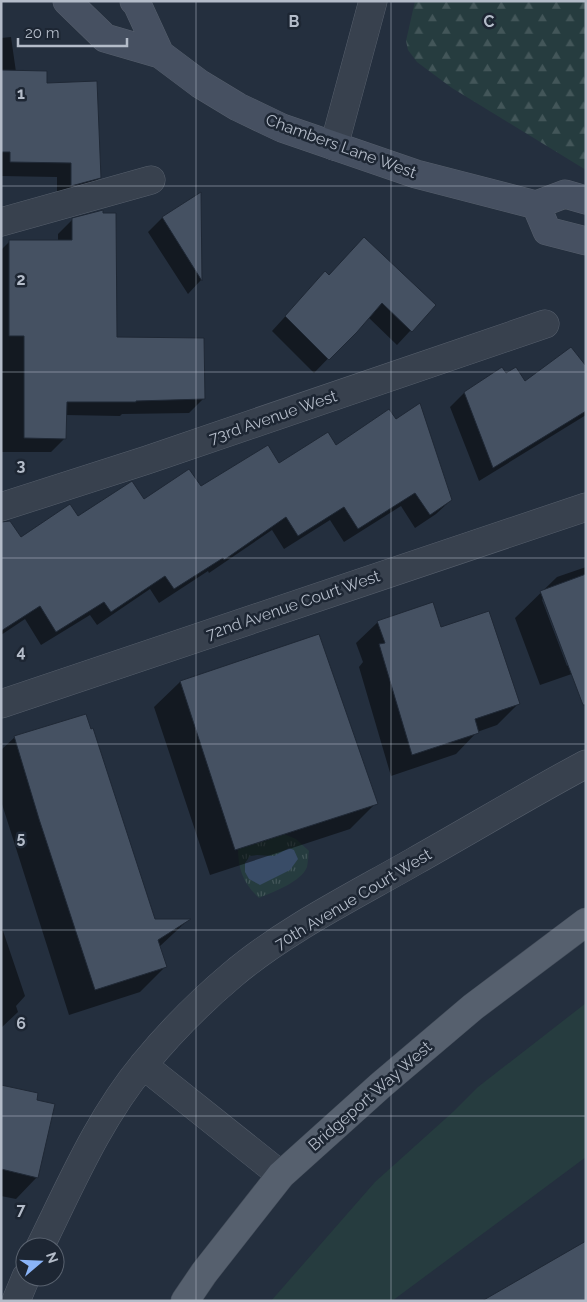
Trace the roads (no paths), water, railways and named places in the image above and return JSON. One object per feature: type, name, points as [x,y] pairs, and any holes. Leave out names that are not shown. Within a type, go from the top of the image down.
[{"type":"main road","name":"Bridgeport Way West","points":[[185,1301],[204,1273],[281,1175],[381,1085],[473,1007],[586,922]]},
{"type":"street","name":"Chambers Lane West","points":[[67,1],[105,38],[160,54],[200,84],[238,107],[282,128],[416,174],[536,205]]},
{"type":"street","name":"Chambers Lane West","points":[[134,1],[160,54]]},
{"type":"street","points":[[334,146],[373,1]]},
{"type":"street","points":[[1,222],[151,180]]},
{"type":"street","points":[[586,200],[565,194],[536,205],[547,231],[586,241]]},
{"type":"street","name":"73rd Avenue West","points":[[1,507],[147,460],[544,324]]},
{"type":"street","name":"72nd Avenue Court West","points":[[1,704],[586,507]]},
{"type":"street","name":"70th Avenue Court West","points":[[45,1237],[92,1141],[115,1104],[143,1065],[182,1021],[233,974],[273,945],[318,917],[586,764]]},
{"type":"street","points":[[143,1065],[281,1175]]},
{"type":"street","points":[[16,1301],[22,1287]]},
{"type":"water","points":[[289,848],[294,850],[298,859],[290,870],[260,885],[249,879],[245,872],[245,863],[250,856],[274,856]]}]
